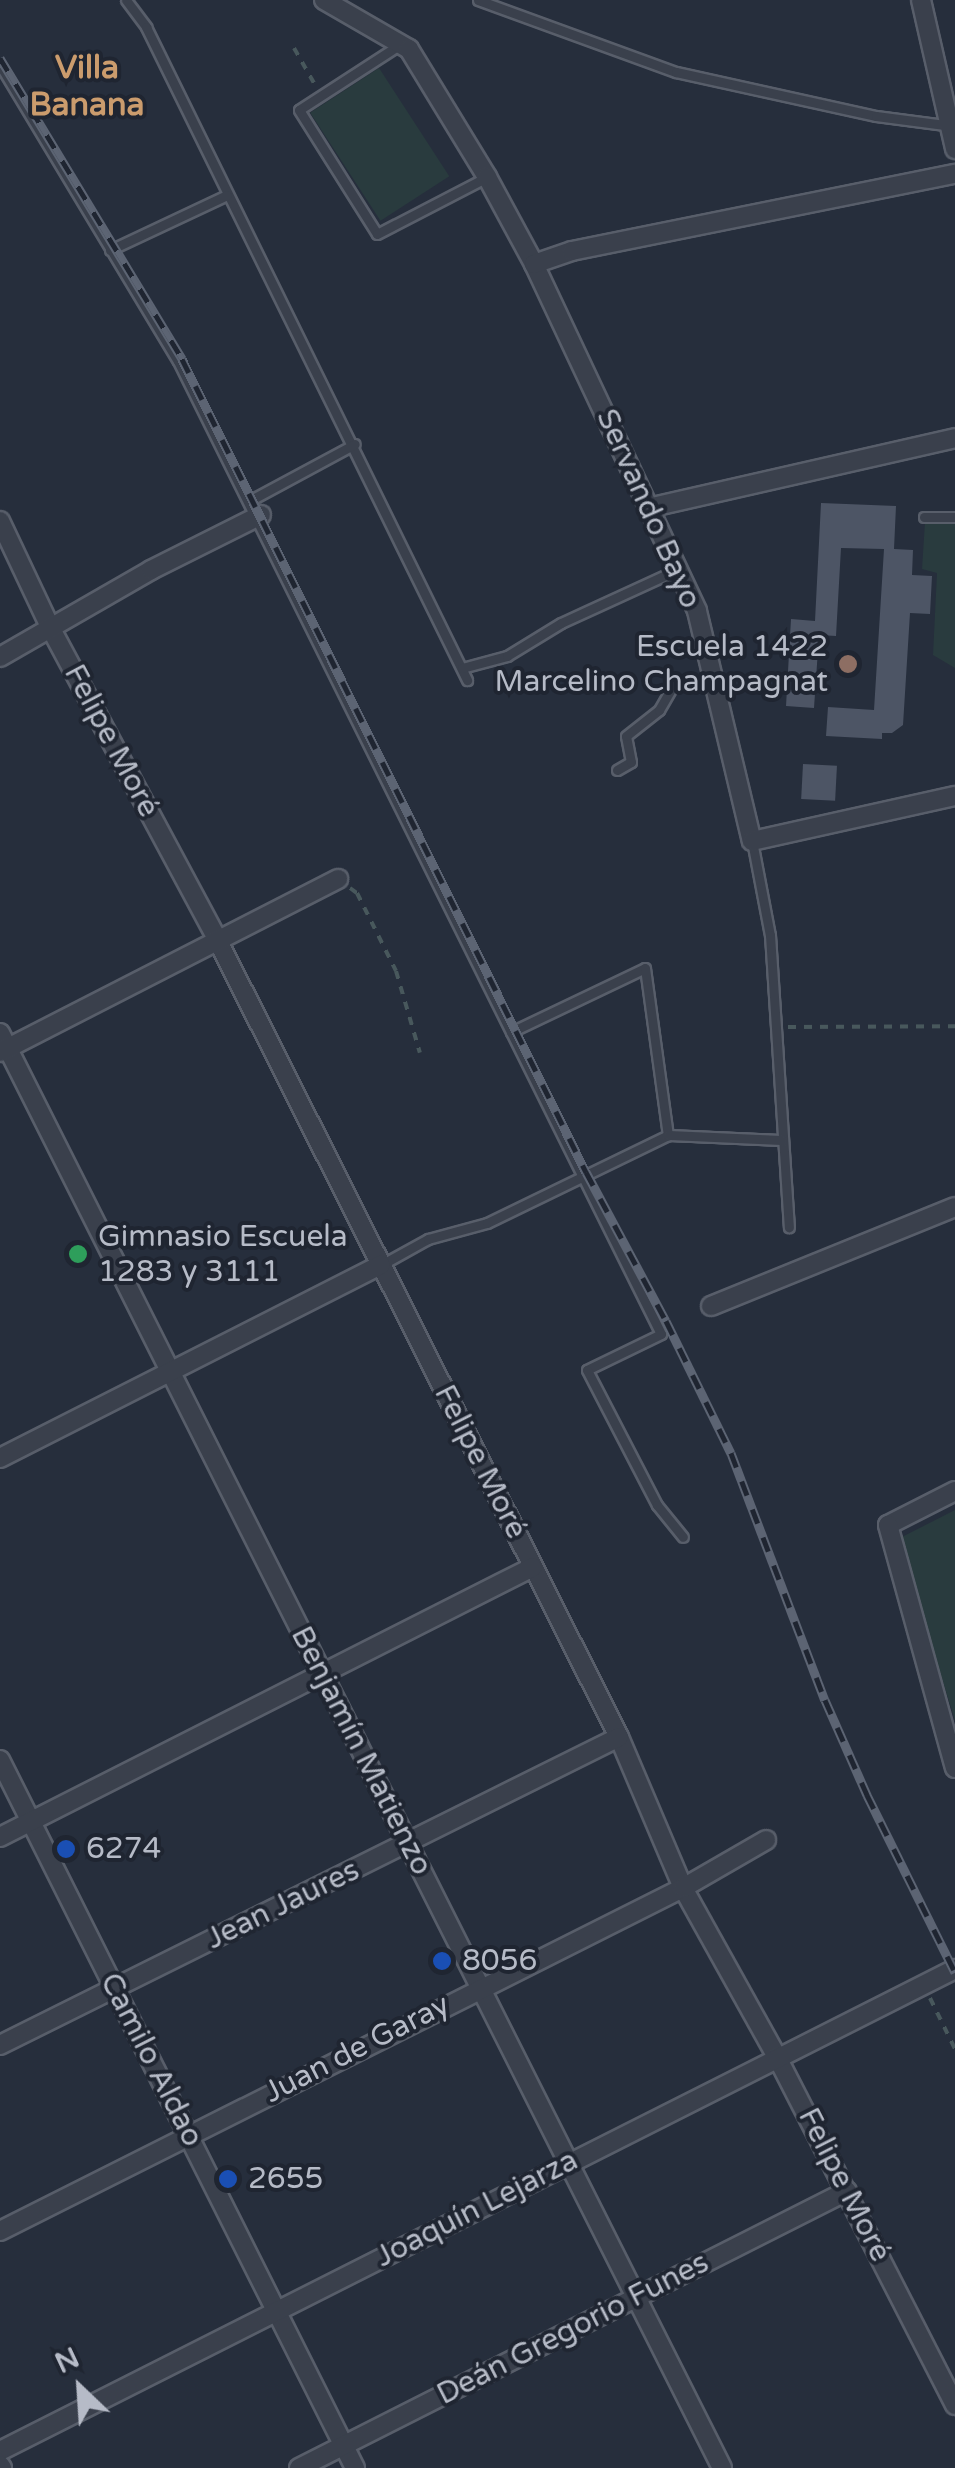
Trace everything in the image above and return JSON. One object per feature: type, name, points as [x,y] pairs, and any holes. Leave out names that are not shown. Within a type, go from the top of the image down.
[{"type":"street","points":[[921,0],[947,81],[955,149]]},
{"type":"street","name":"Servando Bayo","points":[[332,2],[402,43],[487,177],[534,264],[697,611],[752,841]]},
{"type":"street","points":[[534,264],[572,251],[955,174]]},
{"type":"street","points":[[648,508],[955,438]]},
{"type":"street","points":[[0,657],[256,511]]},
{"type":"street","name":"Felipe Moré","points":[[0,521],[51,629],[218,941],[619,1737],[683,1888],[778,2056],[955,2405]]},
{"type":"street","points":[[752,841],[955,796]]},
{"type":"street","points":[[2,1045],[338,879]]},
{"type":"street","name":"Benjamín Matienzo","points":[[2,1045],[722,2468]]},
{"type":"street","points":[[711,1306],[955,1208]]},
{"type":"street","points":[[0,1458],[381,1265]]},
{"type":"street","points":[[955,1491],[888,1524],[955,1768]]},
{"type":"street","points":[[0,1837],[533,1566]]},
{"type":"street","name":"Jean Jaures","points":[[0,2045],[619,1737]]},
{"type":"street","name":"Camilo Aldao","points":[[0,1760],[355,2468]]},
{"type":"street","name":"Juan de Garay","points":[[0,2232],[683,1888],[766,1840]]},
{"type":"street","name":"Joaquín Lejarza","points":[[0,2451],[955,1969]]},
{"type":"street","name":"Deán Gregorio Funes","points":[[299,2468],[847,2191]]},
{"type":"lane","points":[[126,0],[146,27],[468,680]]},
{"type":"lane","points":[[478,0],[676,72],[876,116],[952,126]]},
{"type":"lane","points":[[402,43],[299,110],[377,234],[487,177]]},
{"type":"lane","points":[[0,66],[178,361],[256,511],[661,1334],[586,1370],[658,1506],[683,1538]]},
{"type":"lane","points":[[110,250],[227,195]]},
{"type":"lane","points":[[256,511],[354,444]]},
{"type":"lane","points":[[924,516],[955,516]]},
{"type":"lane","points":[[462,668],[507,656],[561,623],[678,570]]},
{"type":"lane","points":[[617,770],[632,762],[626,736],[660,710],[673,686],[711,678]]},
{"type":"lane","name":"Servando Bayo","points":[[752,841],[766,898],[789,1227]]},
{"type":"lane","points":[[511,1032],[644,968],[668,1135]]},
{"type":"lane","points":[[381,1265],[428,1239],[487,1223],[668,1135],[782,1140]]},
{"type":"path","points":[[294,48],[321,96]]},
{"type":"path","points":[[338,879],[357,893],[396,971],[420,1052]]},
{"type":"path","points":[[778,1027],[955,1026]]},
{"type":"path","points":[[924,1984],[955,2049]]},
{"type":"shaded area","points":[[379,68],[449,176],[380,221],[310,113]]},
{"type":"shaded area","points":[[925,522],[955,524],[955,668],[933,655],[937,573],[922,569]]},
{"type":"shaded area","points":[[955,1510],[955,1720],[898,1539]]},
{"type":"building","name":"Escuela 1422 Marcelino Champagnat","points":[[821,503],[896,506],[894,549],[913,550],[912,575],[932,576],[930,614],[910,613],[903,725],[892,733],[882,733],[882,739],[826,736],[828,707],[874,710],[884,549],[841,548],[836,636],[819,635],[814,708],[786,706],[791,619],[815,621]]},
{"type":"building","points":[[803,764],[837,766],[835,801],[801,799]]},
{"type":"railway","points":[[0,58],[182,359],[586,1172],[666,1321],[731,1453],[825,1700],[867,1795],[955,1972]]},
{"type":"place","name":"Escuela 1422 Marcelino Champagnat","points":[[848,664]]},
{"type":"place","name":"Gimnasio Escuela 1283 y 3111","points":[[78,1254]]},
{"type":"place","name":"6274","points":[[66,1849]]},
{"type":"place","name":"8056","points":[[442,1961]]},
{"type":"place","name":"2655","points":[[228,2179]]},
{"type":"district","name":"Villa Banana","points":[[87,88]]}]
